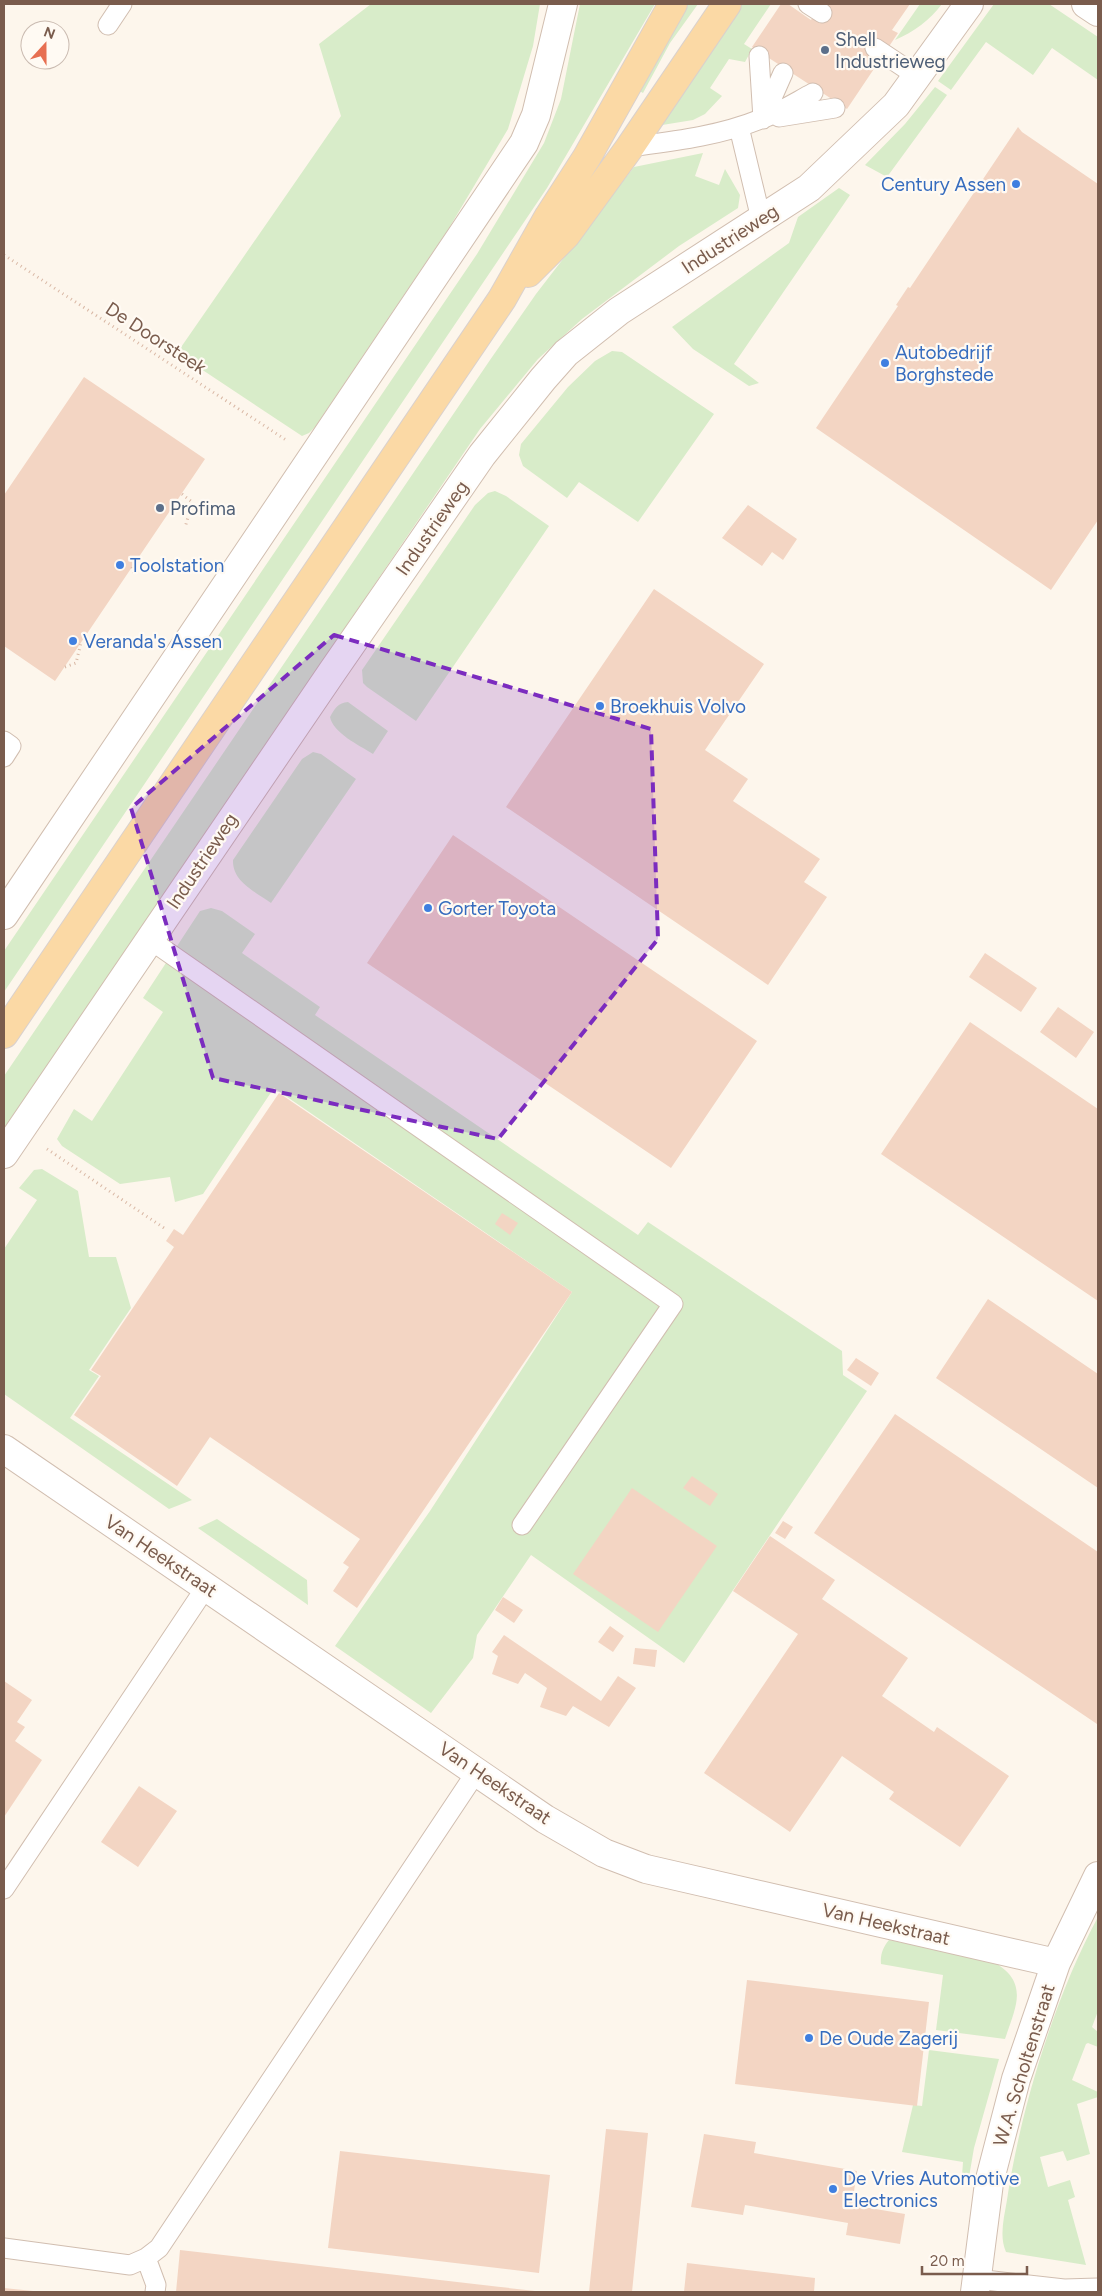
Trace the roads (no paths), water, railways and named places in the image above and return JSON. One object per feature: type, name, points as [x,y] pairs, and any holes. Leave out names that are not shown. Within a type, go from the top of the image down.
[{"type":"main road","points":[[4,1034],[502,299],[673,4]]},
{"type":"main road","points":[[502,299],[566,234],[630,147],[727,4]]},
{"type":"street","points":[[4,915],[524,143],[536,115],[562,4]]},
{"type":"street","name":"Industrieweg","points":[[4,1154],[149,939],[482,456],[543,379],[566,353],[619,311],[809,188],[896,105],[969,4]]},
{"type":"street","points":[[1086,4],[1098,12]]},
{"type":"street","name":"Van Heekstraat","points":[[4,1448],[478,1771],[545,1819],[604,1853],[646,1869],[1056,1963]]},
{"type":"street","name":"W.A. Scholtenstraat","points":[[975,2286],[990,2183],[1002,2127],[1016,2079],[1056,1963],[1098,1876]]},
{"type":"lane","points":[[108,25],[122,4]]},
{"type":"lane","points":[[875,48],[917,76]]},
{"type":"lane","points":[[759,56],[763,119]]},
{"type":"lane","points":[[763,119],[783,73]]},
{"type":"lane","points":[[630,147],[699,138],[739,127],[763,119],[812,93]]},
{"type":"lane","points":[[763,119],[835,108]]},
{"type":"lane","points":[[739,127],[761,219]]},
{"type":"lane","points":[[4,741],[11,746],[4,757]]},
{"type":"lane","points":[[149,939],[673,1304],[522,1525]]},
{"type":"lane","points":[[4,1889],[206,1587]]},
{"type":"lane","points":[[4,2248],[130,2264],[146,2258],[159,2248],[478,1771]]},
{"type":"lane","points":[[146,2258],[156,2285],[155,2292]]},
{"type":"lane","points":[[975,2286],[1064,2291],[1098,2288]]},
{"type":"place","name":"Shell Industrieweg","points":[[825,50]]},
{"type":"place","name":"Century Assen","points":[[1016,184]]},
{"type":"place","name":"Autobedrijf Borghstede","points":[[885,363]]},
{"type":"place","name":"Profima","points":[[160,508]]},
{"type":"place","name":"Toolstation","points":[[120,565]]},
{"type":"place","name":"Veranda's Assen","points":[[73,641]]},
{"type":"place","name":"Broekhuis Volvo","points":[[600,706]]},
{"type":"place","name":"Gorter Toyota","points":[[428,908]]},
{"type":"place","name":"De Oude Zagerij","points":[[809,2038]]},
{"type":"place","name":"De Vries Automotive Electronics","points":[[833,2189]]}]
